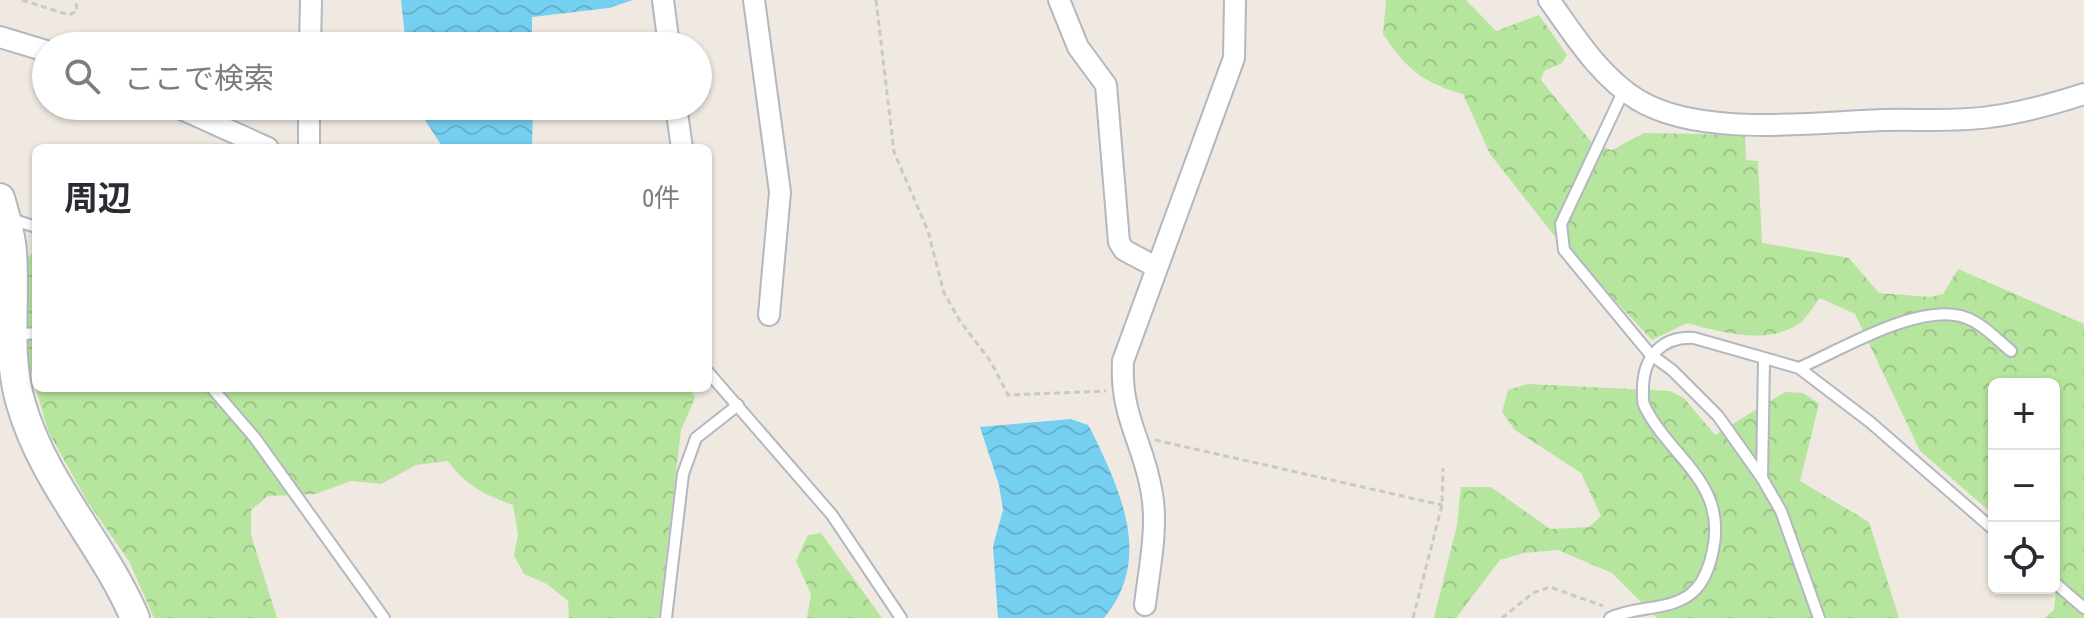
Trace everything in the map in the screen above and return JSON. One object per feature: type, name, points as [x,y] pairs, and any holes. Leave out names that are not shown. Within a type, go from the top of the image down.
[{"type":"street","points":[[310,32],[311,0]]},
{"type":"street","points":[[663,0],[667,32]]},
{"type":"street","points":[[754,0],[780,192],[769,315]]},
{"type":"street","points":[[1059,0],[1078,47],[1106,85],[1119,242],[1124,250],[1156,267]]},
{"type":"street","points":[[1144,612],[1154,518],[1146,466],[1122,391],[1128,341],[1234,58],[1235,0]]},
{"type":"street","points":[[1549,0],[1591,56],[1624,90],[1660,111],[1680,116],[1757,124],[1986,118],[2048,106],[2084,94]]},
{"type":"street","points":[[0,37],[32,47]]},
{"type":"street","points":[[206,120],[259,144]]},
{"type":"street","points":[[309,120],[309,144]]},
{"type":"street","points":[[678,120],[681,144]]},
{"type":"street","points":[[3,208],[24,334],[15,382],[30,430],[58,489],[106,558],[135,618]]},
{"type":"lane","points":[[1624,90],[1561,224],[1564,250],[1650,354],[1672,370],[1718,416],[1762,478],[1781,511],[1819,618]]},
{"type":"lane","points":[[3,208],[32,225]]},
{"type":"lane","points":[[1799,368],[1902,323],[1928,316],[1955,315],[1980,324],[2011,351]]},
{"type":"lane","points":[[1610,618],[1664,604],[1694,592],[1707,575],[1716,534],[1708,491],[1643,404],[1643,375],[1650,354],[1676,337],[1694,338],[1764,361],[1799,368],[1870,422],[1988,525]]},
{"type":"lane","points":[[1762,478],[1764,361]]},
{"type":"lane","points":[[712,376],[832,515],[901,618]]},
{"type":"lane","points":[[215,392],[255,438],[384,618]]},
{"type":"lane","points":[[666,618],[683,474],[696,438],[738,405]]},
{"type":"lane","points":[[2060,587],[2084,608]]},
{"type":"path","points":[[22,0],[69,15],[77,11],[76,0]]},
{"type":"path","points":[[876,0],[894,152],[928,231],[944,293],[960,321],[985,352],[1008,395],[1122,391]]},
{"type":"path","points":[[1135,436],[1442,505]]},
{"type":"path","points":[[1413,618],[1442,505],[1443,468]]},
{"type":"path","points":[[1502,618],[1533,593],[1550,587],[1621,613]]},
{"type":"green space","points":[[1386,0],[1466,0],[1496,31],[1539,15],[1567,55],[1562,63],[1544,71],[1541,80],[1593,144],[1612,150],[1644,133],[1745,135],[1746,160],[1758,161],[1762,243],[1849,258],[1879,293],[1930,297],[1943,294],[1958,269],[2084,324],[2084,618],[2044,618],[2054,610],[2056,594],[2060,594],[2060,378],[1988,378],[1988,510],[1920,451],[1855,314],[1820,298],[1800,323],[1773,334],[1744,335],[1687,323],[1652,340],[1553,234],[1490,154],[1463,94],[1416,73],[1383,34]]},
{"type":"green space","points":[[32,253],[32,375],[29,364],[23,264]]},
{"type":"green space","points":[[1528,384],[1670,391],[1684,398],[1715,435],[1785,392],[1803,393],[1819,404],[1800,481],[1869,522],[1899,618],[1657,618],[1612,573],[1558,550],[1524,553],[1500,560],[1456,618],[1434,618],[1457,525],[1461,487],[1491,487],[1550,529],[1589,527],[1601,516],[1581,473],[1515,430],[1502,412],[1508,390]]},
{"type":"green space","points":[[37,392],[692,392],[695,398],[681,430],[659,618],[569,618],[568,601],[547,584],[524,574],[514,556],[518,534],[513,505],[476,488],[448,461],[416,465],[381,484],[351,481],[315,494],[268,496],[251,510],[251,535],[277,618],[154,618],[129,561],[87,501],[48,431]]},
{"type":"green space","points":[[821,533],[882,618],[807,618],[811,594],[796,561],[808,535]]},
{"type":"water","points":[[401,0],[633,0],[609,8],[532,17],[532,32],[404,32]]},
{"type":"water","points":[[425,120],[533,120],[532,144],[440,144]]},
{"type":"water","points":[[1071,419],[1088,425],[1121,502],[1129,549],[1127,572],[1119,596],[1104,618],[998,618],[993,546],[1003,510],[999,485],[980,427]]}]
